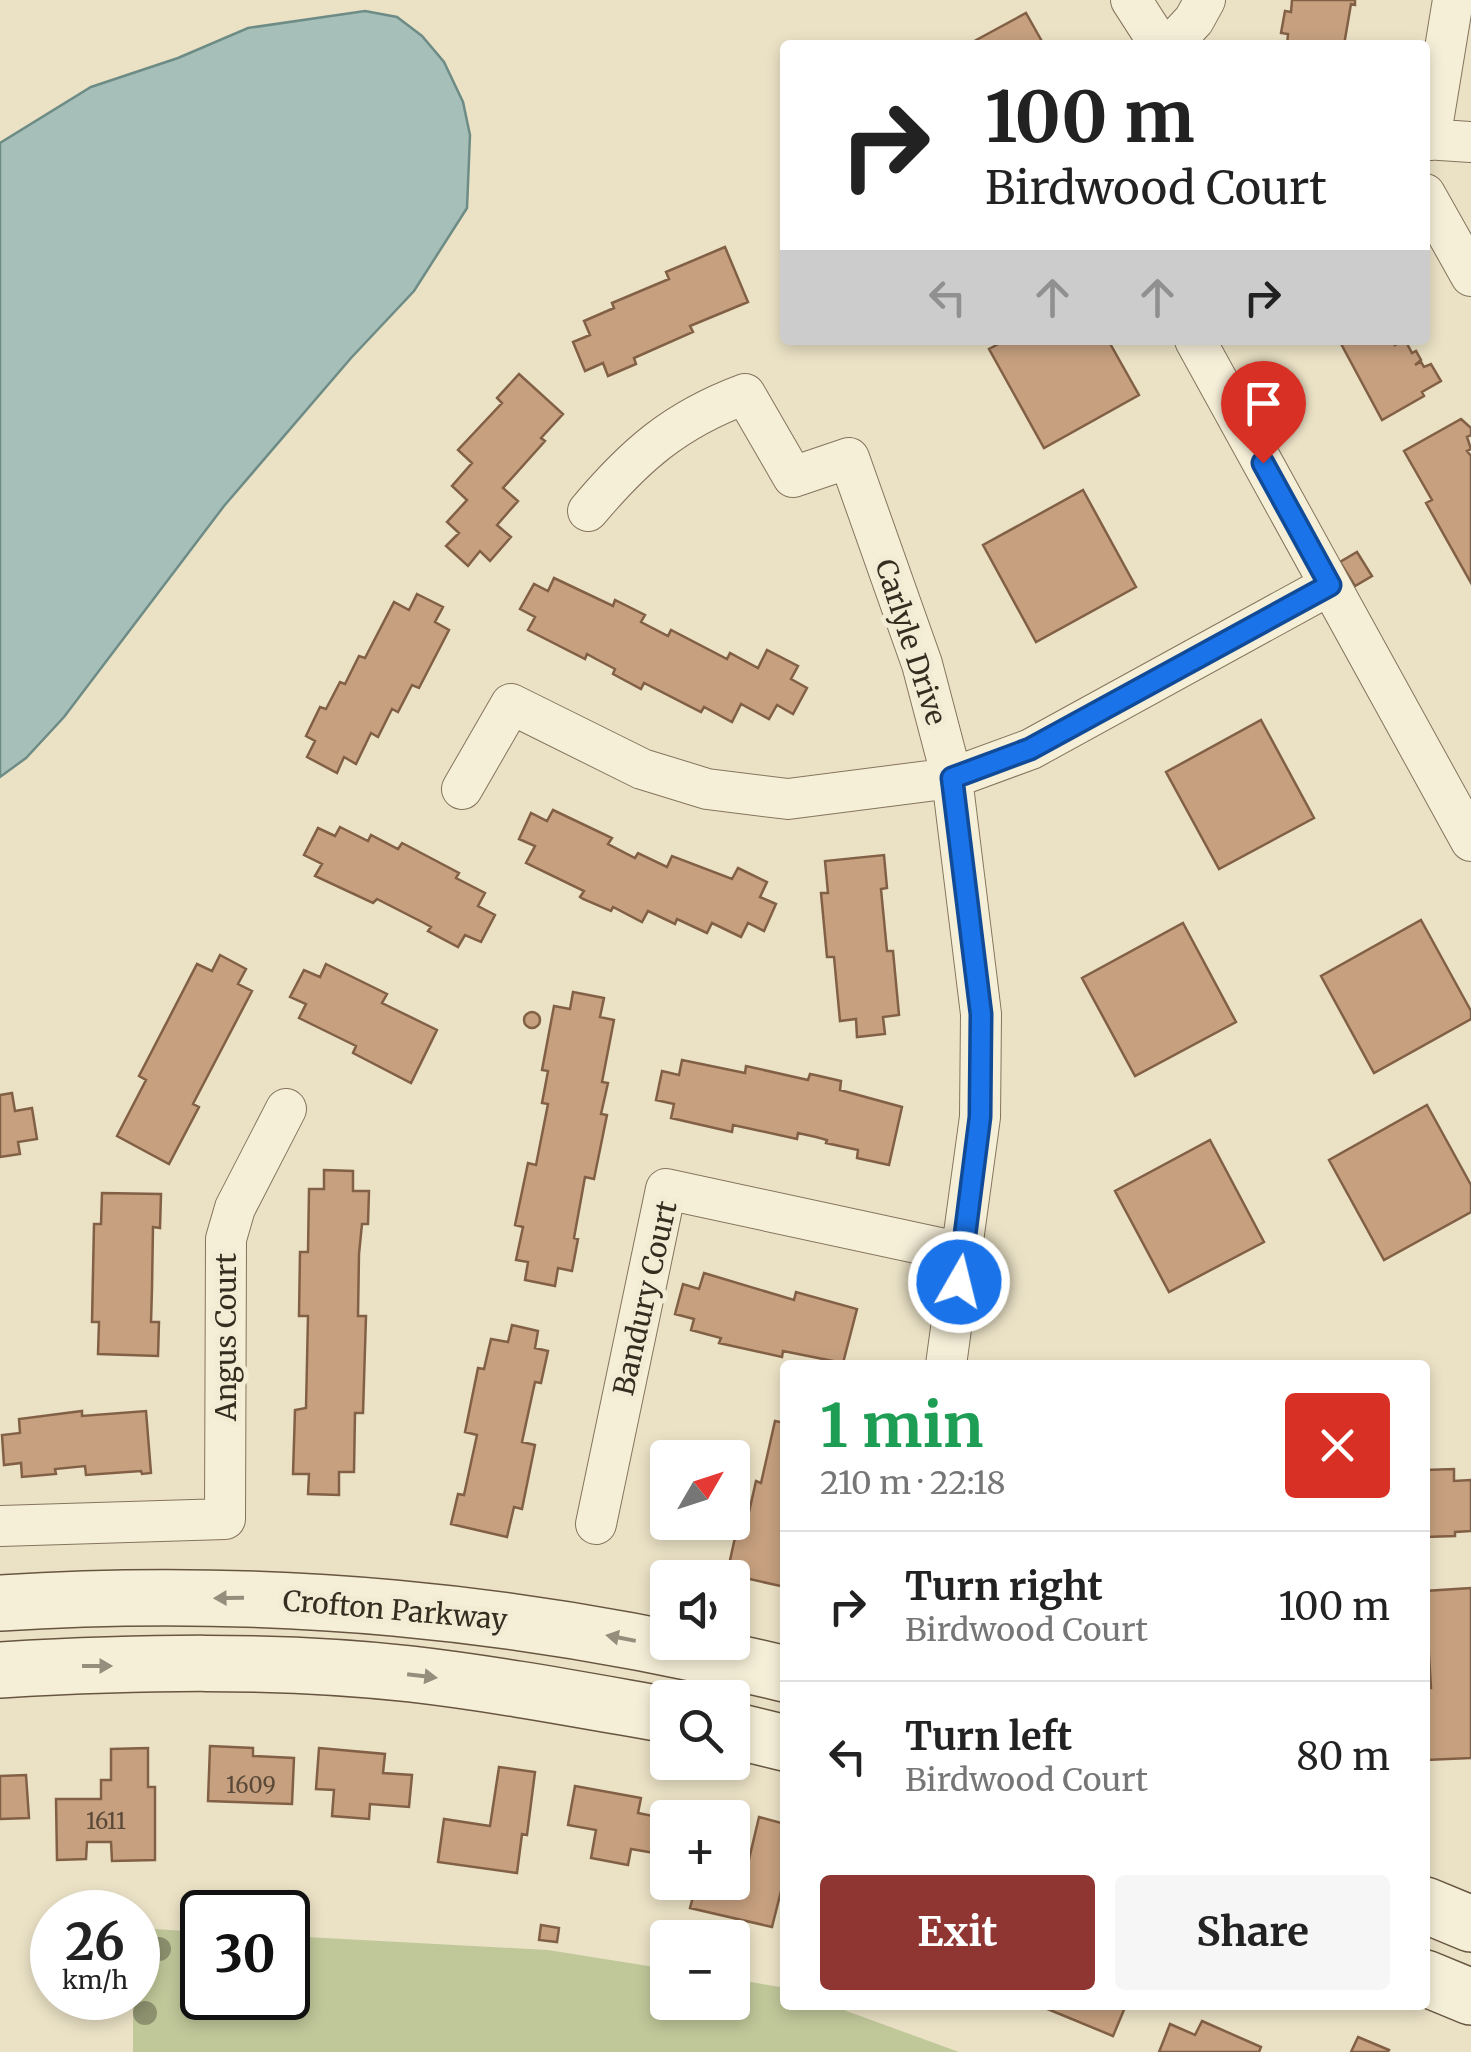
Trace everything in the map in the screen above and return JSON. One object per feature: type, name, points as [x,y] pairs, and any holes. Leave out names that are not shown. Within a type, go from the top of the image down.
[{"type":"street","points":[[1131,0],[1157,40]]},
{"type":"street","points":[[1175,40],[1194,20],[1205,0]]},
{"type":"street","points":[[1430,129],[1453,0]]},
{"type":"street","points":[[1430,140],[1471,142]]},
{"type":"street","points":[[1430,203],[1471,276]]},
{"type":"street","points":[[1198,345],[1471,841]]},
{"type":"street","name":"Carlyle Drive","points":[[588,511],[622,470],[678,424],[745,394],[793,477],[850,458],[922,664],[952,778],[981,1014],[980,1117],[947,1360]]},
{"type":"street","points":[[462,788],[512,704],[642,769],[706,789],[788,798],[952,778],[1030,749],[1330,585]]},
{"type":"street","name":"Angus Court","points":[[0,1526],[224,1520],[226,1239],[235,1208],[286,1109]]},
{"type":"street","name":"Bandury Court","points":[[596,1524],[666,1189],[963,1253]]},
{"type":"street","name":"Crofton Parkway","points":[[0,1603],[252,1597],[414,1607],[560,1627],[700,1653],[780,1673]]},
{"type":"street","points":[[0,1670],[250,1665],[408,1674],[650,1712]]},
{"type":"street","points":[[750,1734],[780,1742]]},
{"type":"street","points":[[1430,1908],[1471,1924]]},
{"type":"street","points":[[1430,1980],[1471,1997]]},
{"type":"green space","points":[[160,1929],[180,1931],[180,2020],[310,2020],[310,1937],[548,1950],[650,1966],[650,2020],[750,2020],[750,1982],[780,1987],[780,2010],[844,2010],[959,2052],[133,2052],[133,2020],[160,2020]]},
{"type":"water","points":[[365,11],[397,17],[422,36],[444,62],[463,102],[470,135],[467,208],[414,291],[224,506],[64,717],[26,758],[0,777],[0,143],[91,87],[178,58],[248,28]]},
{"type":"building","points":[[1292,0],[1355,0],[1345,40],[1287,40],[1288,34],[1281,33],[1285,11],[1291,12]]},
{"type":"building","points":[[1026,13],[1041,40],[976,40]]},
{"type":"building","points":[[725,247],[748,302],[690,326],[693,332],[634,358],[636,364],[608,376],[603,363],[585,371],[573,342],[590,335],[584,321],[614,308],[612,303],[669,279],[666,272]]},
{"type":"building","points":[[997,345],[1111,345],[1139,395],[1044,448],[989,349]]},
{"type":"building","points":[[1342,345],[1408,345],[1421,360],[1415,365],[1431,364],[1441,381],[1422,392],[1424,396],[1382,420]]},
{"type":"building","points":[[519,374],[563,414],[541,438],[545,441],[503,488],[518,501],[497,525],[511,537],[490,561],[480,551],[468,566],[446,546],[459,533],[447,522],[467,500],[452,486],[472,463],[458,450],[502,403],[497,398]]},
{"type":"building","points":[[1461,419],[1471,428],[1467,437],[1471,449],[1467,451],[1471,456],[1471,583],[1426,503],[1432,500],[1404,451]]},
{"type":"building","points":[[1083,490],[1136,587],[1036,642],[983,545]]},
{"type":"building","points":[[1357,552],[1372,576],[1355,586],[1340,562]]},
{"type":"building","points":[[554,578],[613,606],[615,600],[645,615],[641,622],[668,636],[671,630],[727,659],[730,653],[758,668],[767,650],[798,666],[791,679],[807,688],[793,714],[777,705],[769,719],[741,704],[732,722],[704,707],[701,712],[644,683],[641,689],[587,654],[585,659],[528,630],[535,617],[520,609],[534,584],[548,591]]},
{"type":"building","points":[[417,594],[443,607],[435,622],[449,630],[419,688],[412,685],[398,712],[392,709],[378,737],[371,733],[356,764],[344,757],[337,773],[307,757],[315,741],[306,736],[320,707],[326,709],[359,656],[365,658],[394,602],[409,610]]},
{"type":"building","points":[[1261,720],[1314,818],[1219,869],[1166,772]]},
{"type":"building","points":[[553,810],[612,838],[608,844],[635,858],[638,853],[667,867],[672,856],[732,879],[738,868],[767,882],[760,897],[776,904],[764,931],[748,923],[741,937],[712,923],[707,933],[648,911],[642,922],[613,907],[611,911],[583,899],[580,897],[584,891],[526,863],[535,846],[519,839],[531,813],[547,821]]},
{"type":"building","points":[[340,827],[368,841],[371,835],[398,849],[402,843],[459,873],[456,878],[485,893],[478,906],[495,915],[481,942],[465,935],[458,947],[428,931],[431,927],[377,899],[373,903],[315,876],[322,864],[304,855],[318,828],[335,836]]},
{"type":"building","points":[[884,855],[887,888],[881,889],[887,951],[893,951],[899,1015],[883,1017],[885,1034],[857,1037],[856,1019],[840,1021],[834,957],[827,957],[821,893],[828,893],[825,861]]},
{"type":"building","points":[[1421,920],[1471,1011],[1471,1019],[1374,1073],[1321,976]]},
{"type":"building","points":[[1183,923],[1236,1022],[1135,1076],[1082,978]]},
{"type":"building","points":[[220,955],[246,969],[238,984],[252,991],[193,1104],[199,1107],[169,1164],[117,1136],[146,1080],[139,1076],[197,964],[212,971]]},
{"type":"building","points":[[326,964],[387,994],[382,1003],[437,1030],[411,1083],[353,1053],[356,1046],[299,1018],[306,1004],[290,997],[304,970],[320,977]]},
{"type":"building","points":[[573,992],[604,998],[600,1017],[614,1020],[602,1082],[608,1083],[601,1114],[607,1115],[594,1179],[585,1177],[572,1271],[558,1268],[555,1286],[525,1280],[528,1262],[516,1260],[523,1227],[515,1225],[528,1163],[536,1165],[548,1104],[542,1103],[548,1071],[542,1070],[554,1006],[570,1009]]},
{"type":"building","points":[[532,1012],[540,1020],[532,1028],[524,1020]]},
{"type":"building","points":[[682,1060],[745,1073],[746,1066],[808,1080],[810,1074],[815,1075],[841,1081],[840,1090],[902,1107],[889,1165],[857,1158],[858,1150],[798,1133],[797,1139],[733,1125],[732,1132],[671,1118],[674,1104],[656,1100],[662,1071],[679,1075]]},
{"type":"building","points":[[12,1093],[15,1111],[32,1108],[37,1139],[18,1142],[20,1154],[0,1157],[0,1095]]},
{"type":"building","points":[[1427,1105],[1471,1185],[1471,1212],[1384,1260],[1329,1160]]},
{"type":"building","points":[[1210,1140],[1264,1242],[1169,1292],[1115,1191]]},
{"type":"building","points":[[324,1170],[353,1171],[353,1191],[369,1191],[368,1224],[362,1224],[359,1254],[358,1316],[366,1316],[363,1413],[355,1413],[354,1472],[339,1472],[339,1495],[308,1494],[309,1474],[293,1474],[295,1410],[306,1408],[308,1316],[299,1316],[300,1252],[308,1252],[309,1189],[324,1189]]},
{"type":"building","points":[[102,1193],[161,1194],[160,1228],[153,1227],[151,1322],[159,1322],[158,1356],[98,1354],[99,1322],[92,1322],[94,1224],[101,1224]]},
{"type":"building","points":[[704,1273],[794,1300],[796,1292],[857,1309],[844,1360],[783,1351],[782,1357],[719,1343],[721,1338],[691,1330],[694,1319],[675,1314],[683,1284],[699,1289]]},
{"type":"building","points":[[512,1325],[538,1331],[535,1348],[548,1351],[541,1383],[535,1382],[522,1442],[535,1445],[522,1509],[514,1507],[507,1537],[451,1524],[458,1494],[464,1495],[477,1435],[465,1432],[478,1368],[484,1369],[491,1339],[508,1342]]},
{"type":"building","points":[[82,1411],[82,1416],[146,1411],[151,1473],[86,1475],[85,1466],[22,1477],[21,1463],[4,1465],[2,1435],[20,1433],[19,1419]]},
{"type":"building","points":[[775,1421],[780,1422],[780,1586],[750,1579],[750,1560],[730,1560],[734,1540],[750,1540],[750,1508],[756,1481],[761,1483]]},
{"type":"building","points":[[1454,1469],[1454,1481],[1471,1480],[1471,1531],[1430,1537],[1430,1470]]},
{"type":"building","points":[[1471,1588],[1471,1758],[1430,1760],[1430,1591]]},
{"type":"building","points":[[210,1746],[253,1748],[253,1756],[294,1758],[292,1804],[208,1801]]},
{"type":"building","points":[[148,1748],[148,1787],[155,1787],[155,1860],[112,1861],[111,1842],[87,1842],[86,1859],[57,1860],[56,1799],[101,1799],[101,1780],[111,1780],[111,1749]]},
{"type":"building","points":[[319,1748],[385,1754],[383,1773],[412,1775],[409,1807],[370,1804],[369,1819],[332,1816],[334,1790],[316,1789]]},
{"type":"building","points":[[499,1767],[535,1772],[527,1835],[522,1834],[517,1873],[438,1862],[444,1819],[490,1826]]},
{"type":"building","points":[[26,1775],[29,1818],[0,1819],[0,1776]]},
{"type":"building","points":[[575,1786],[641,1798],[638,1813],[650,1815],[650,1852],[631,1849],[628,1865],[591,1858],[596,1830],[568,1825]]},
{"type":"building","points":[[759,1817],[780,1823],[780,1895],[772,1927],[690,1908],[692,1900],[750,1900],[750,1855]]},
{"type":"building","points":[[541,1925],[559,1928],[557,1942],[539,1940]]},
{"type":"building","points":[[1050,2010],[1124,2010],[1113,2036]]},
{"type":"building","points":[[1202,2021],[1261,2047],[1259,2052],[1159,2052],[1170,2024],[1195,2035]]},
{"type":"building","points":[[1358,2037],[1389,2050],[1351,2052]]},
{"type":"route","points":[[959,1282],[980,1117],[981,1014],[952,778],[1030,749],[1330,585],[1263,463]]}]
